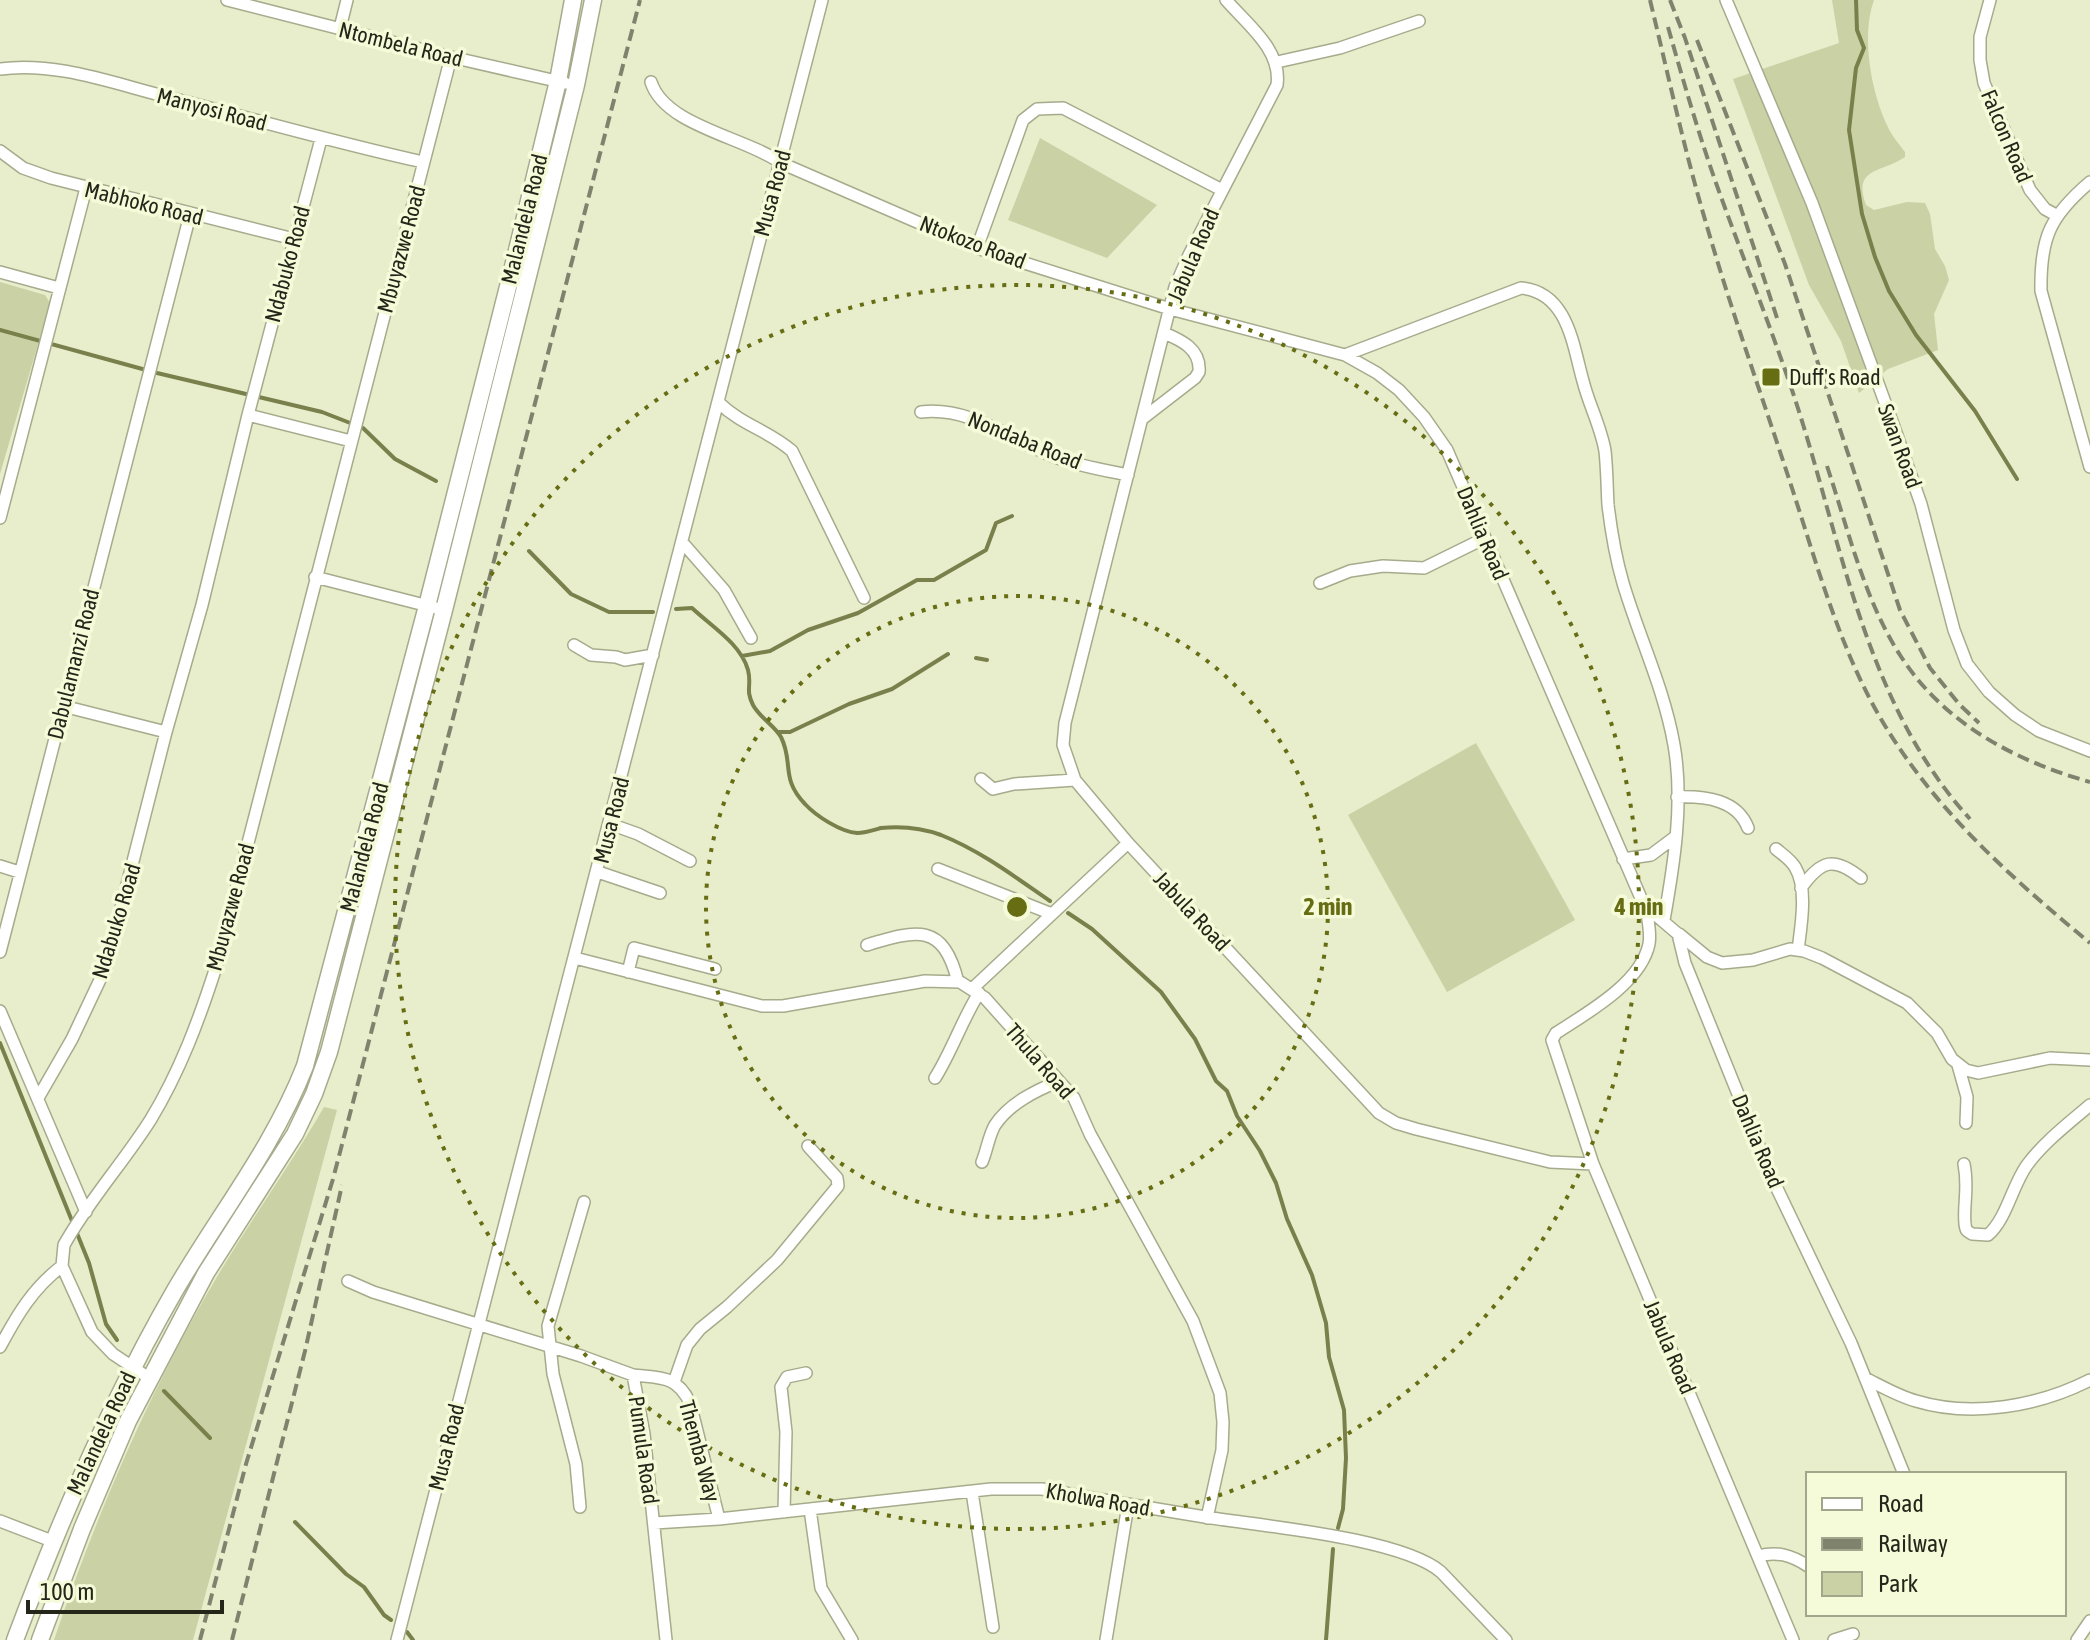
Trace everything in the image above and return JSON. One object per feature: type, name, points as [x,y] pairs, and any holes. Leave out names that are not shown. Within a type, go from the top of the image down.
[{"type":"main road","name":"Malandela Road","points":[[15,1640],[52,1541],[132,1367],[203,1242],[267,1146],[305,1066],[427,606],[558,81],[573,0]]},
{"type":"main road","name":"Malandela Road","points":[[40,1640],[82,1529],[149,1378],[206,1273],[284,1154],[305,1115],[322,1073],[444,610],[576,85],[593,0]]},
{"type":"street","name":"Ntombela Road","points":[[227,0],[576,85]]},
{"type":"street","points":[[340,28],[347,0]]},
{"type":"street","name":"Musa Road","points":[[397,1640],[822,0]]},
{"type":"street","points":[[1226,0],[1277,62],[1340,48],[1419,21]]},
{"type":"street","name":"Swan Road","points":[[1726,0],[1812,203],[1888,412],[1921,504],[1954,630],[1967,664],[1989,692],[2015,715],[2039,731],[2090,751]]},
{"type":"street","name":"Falcon Road","points":[[1990,0],[1980,37],[1984,83],[2030,190],[2045,209],[2056,215]]},
{"type":"street","name":"Mbuyazwe Road","points":[[86,1212],[151,1119],[182,1061],[216,967],[451,57]]},
{"type":"street","name":"Jabula Road","points":[[1277,62],[1278,75],[1273,95],[1189,255],[1170,309],[1065,723],[1063,745],[1075,780],[1128,843],[1379,1113],[1396,1123],[1416,1129],[1550,1162],[1593,1164],[1793,1640]]},
{"type":"street","name":"Manyosi Road","points":[[0,69],[50,70],[109,82],[321,139],[423,162]]},
{"type":"street","name":"Ntokozo Road","points":[[651,82],[655,96],[676,111],[766,152],[781,163],[977,248],[1170,309]]},
{"type":"street","points":[[977,248],[1013,143],[1023,120],[1037,109],[1063,108],[1222,190]]},
{"type":"street","name":"Ndabuko Road","points":[[38,1098],[72,1039],[106,967],[321,139]]},
{"type":"street","name":"Mabhoko Road","points":[[0,151],[23,168],[86,188],[294,239]]},
{"type":"street","points":[[2090,183],[2056,215],[2046,236],[2041,263],[2041,291],[2090,467]]},
{"type":"street","points":[[0,518],[86,188]]},
{"type":"street","name":"Dabulamanzi Road","points":[[0,952],[190,215]]},
{"type":"street","points":[[0,272],[59,288]]},
{"type":"street","points":[[1345,355],[1381,339],[1449,317],[1510,290],[1532,289],[1545,296],[1567,322],[1603,440],[1608,507],[1622,581],[1644,637],[1674,746],[1677,797],[1675,837],[1664,920]]},
{"type":"street","name":"Dahlia Road","points":[[1170,309],[1345,355],[1388,382],[1424,417],[1447,450],[1647,912],[1648,949],[1635,969],[1607,1000],[1556,1033],[1552,1040],[1593,1164]]},
{"type":"street","points":[[1142,419],[1199,372],[1196,354],[1183,341],[1164,333]]},
{"type":"street","points":[[718,402],[736,419],[778,440],[792,451],[864,598]]},
{"type":"street","points":[[249,409],[354,430]]},
{"type":"street","name":"Nondaba Road","points":[[921,412],[940,410],[960,414],[1055,457],[1128,475]]},
{"type":"street","points":[[1320,583],[1350,571],[1372,567],[1401,565],[1424,568],[1485,538]]},
{"type":"street","points":[[682,542],[724,590],[751,638]]},
{"type":"street","points":[[315,577],[444,610]]},
{"type":"street","points":[[574,645],[591,655],[625,660],[653,655]]},
{"type":"street","points":[[63,706],[166,732]]},
{"type":"street","points":[[981,779],[993,789],[1014,784],[1075,780]]},
{"type":"street","points":[[1677,797],[1716,799],[1742,816],[1748,828]]},
{"type":"street","points":[[610,824],[638,834],[690,861]]},
{"type":"street","points":[[1623,859],[1651,855],[1675,837]]},
{"type":"street","points":[[935,1078],[976,991],[1128,843]]},
{"type":"street","points":[[1776,849],[1795,867],[1801,888],[1798,950]]},
{"type":"street","points":[[1801,888],[1810,875],[1831,864],[1846,865],[1861,878]]},
{"type":"street","points":[[0,866],[19,872]]},
{"type":"street","points":[[938,869],[1052,914]]},
{"type":"street","points":[[598,872],[660,893]]},
{"type":"street","name":"Dahlia Road","points":[[1647,912],[1664,920],[1678,934],[1685,963],[1772,1178],[1865,1378],[1903,1472]]},
{"type":"street","points":[[867,945],[916,933],[932,938],[947,949],[958,982]]},
{"type":"street","points":[[1678,934],[1707,957],[1722,963],[1798,950],[1822,958],[1907,1003],[1937,1033],[1958,1065],[1967,1097],[1966,1123]]},
{"type":"street","points":[[628,972],[634,948],[715,969]]},
{"type":"street","name":"Thula Road","points":[[575,958],[762,1006],[783,1006],[925,981],[958,982],[976,991],[1074,1098],[1090,1134],[1193,1321],[1220,1393],[1223,1422],[1222,1450],[1207,1518]]},
{"type":"street","points":[[0,1011],[86,1212],[64,1245],[62,1266],[92,1332],[113,1354],[149,1378]]},
{"type":"street","points":[[1958,1065],[1978,1073],[2050,1058],[2090,1060]]},
{"type":"street","points":[[982,1162],[991,1133],[1000,1120],[1023,1099],[1059,1081]]},
{"type":"street","points":[[1964,1164],[1967,1180],[1966,1230],[1972,1234],[1988,1235],[1995,1229],[2014,1186],[2029,1163],[2090,1105]]},
{"type":"street","points":[[674,1382],[687,1345],[700,1329],[780,1256],[838,1186],[837,1178],[808,1146]]},
{"type":"street","points":[[580,1507],[576,1464],[553,1374],[548,1326],[584,1202]]},
{"type":"street","points":[[0,1347],[33,1292],[62,1266]]},
{"type":"street","name":"Pumula Road","points":[[348,1281],[373,1292],[595,1360],[633,1375],[644,1434],[666,1640]]},
{"type":"street","points":[[784,1512],[786,1432],[781,1387],[787,1377],[806,1373]]},
{"type":"street","name":"Themba Way","points":[[633,1375],[667,1379],[685,1391],[719,1519]]},
{"type":"street","points":[[1865,1378],[1913,1400],[1934,1405],[1999,1408],[2044,1397],[2090,1380]]},
{"type":"street","name":"Kholwa Road","points":[[654,1523],[719,1519],[1003,1488],[1042,1489],[1359,1542],[1414,1556],[1441,1572],[1506,1640]]},
{"type":"street","points":[[972,1492],[993,1627]]},
{"type":"street","points":[[1106,1640],[1128,1505]]},
{"type":"street","points":[[810,1509],[821,1588],[852,1640]]},
{"type":"street","points":[[0,1521],[52,1541]]},
{"type":"street","points":[[1758,1556],[1772,1552],[1796,1558],[1806,1565]]},
{"type":"street","points":[[2077,1640],[2090,1621]]},
{"type":"street","points":[[1834,1640],[1853,1634]]},
{"type":"green space","points":[[1832,0],[1874,0],[1868,30],[1872,80],[1887,125],[1905,152],[1905,157],[1866,177],[1863,193],[1866,205],[1874,210],[1907,202],[1925,203],[1930,214],[1935,249],[1949,280],[1934,314],[1938,350],[1888,369],[1859,393],[1841,341],[1809,285],[1733,79],[1839,43]]},
{"type":"green space","points":[[1040,138],[1157,205],[1107,258],[1008,220]]},
{"type":"green space","points":[[0,282],[45,295],[50,303],[0,474]]},
{"type":"green space","points":[[1476,743],[1575,920],[1447,992],[1348,815]]},
{"type":"green space","points":[[324,1107],[337,1110],[193,1640],[54,1640],[90,1541],[153,1396],[202,1302]]},
{"type":"waterway","points":[[1856,0],[1857,30],[1864,48],[1856,68],[1849,130],[1862,214],[1875,257],[1889,291],[1916,335],[1975,411],[2017,479]]},
{"type":"waterway","points":[[0,330],[157,373],[322,412],[363,428],[395,459],[436,481]]},
{"type":"waterway","points":[[742,656],[770,651],[808,630],[858,613],[917,580],[934,580],[986,550],[996,523],[1012,516]]},
{"type":"waterway","points":[[529,551],[571,594],[609,612],[653,612]]},
{"type":"waterway","points":[[676,609],[692,608],[739,652],[748,670],[749,695],[753,705],[781,737],[797,795],[816,813],[836,827],[851,832],[904,827],[941,835],[984,857],[1050,901]]},
{"type":"waterway","points":[[778,732],[790,732],[849,704],[892,689],[948,654]]},
{"type":"waterway","points":[[976,658],[987,660]]},
{"type":"waterway","points":[[1068,913],[1092,929],[1161,992],[1195,1039],[1216,1081],[1227,1091],[1237,1116],[1276,1183],[1287,1219],[1312,1275],[1326,1323],[1329,1357],[1344,1410],[1346,1458],[1343,1509],[1338,1528]]},
{"type":"waterway","points":[[0,1043],[89,1263],[106,1324],[117,1340]]},
{"type":"waterway","points":[[164,1391],[210,1438]]},
{"type":"waterway","points":[[295,1522],[346,1574],[364,1587],[391,1620]]},
{"type":"waterway","points":[[1326,1640],[1333,1549]]},
{"type":"waterway","points":[[407,1632],[413,1640]]},
{"type":"railway","points":[[200,1640],[246,1464],[333,1179],[640,0]]},
{"type":"railway","points":[[1650,0],[1690,167],[1716,256],[1820,577],[1856,671],[1887,729],[1954,818],[2006,870],[2090,943]]},
{"type":"railway","points":[[1670,0],[1777,318]]},
{"type":"railway","points":[[1668,27],[1709,164],[1793,393],[1842,560],[1880,671],[1904,724],[1934,773],[1970,819]]},
{"type":"railway","points":[[1697,40],[1785,264],[1900,610],[1930,668],[1979,723]]},
{"type":"railway","points":[[1827,466],[1876,611],[1917,679],[1959,720],[2008,751],[2090,782]]},
{"type":"railway","points":[[232,1640],[305,1351],[342,1185]]},
{"type":"place","name":"Duff's Road","points":[[1771,377]]}]
